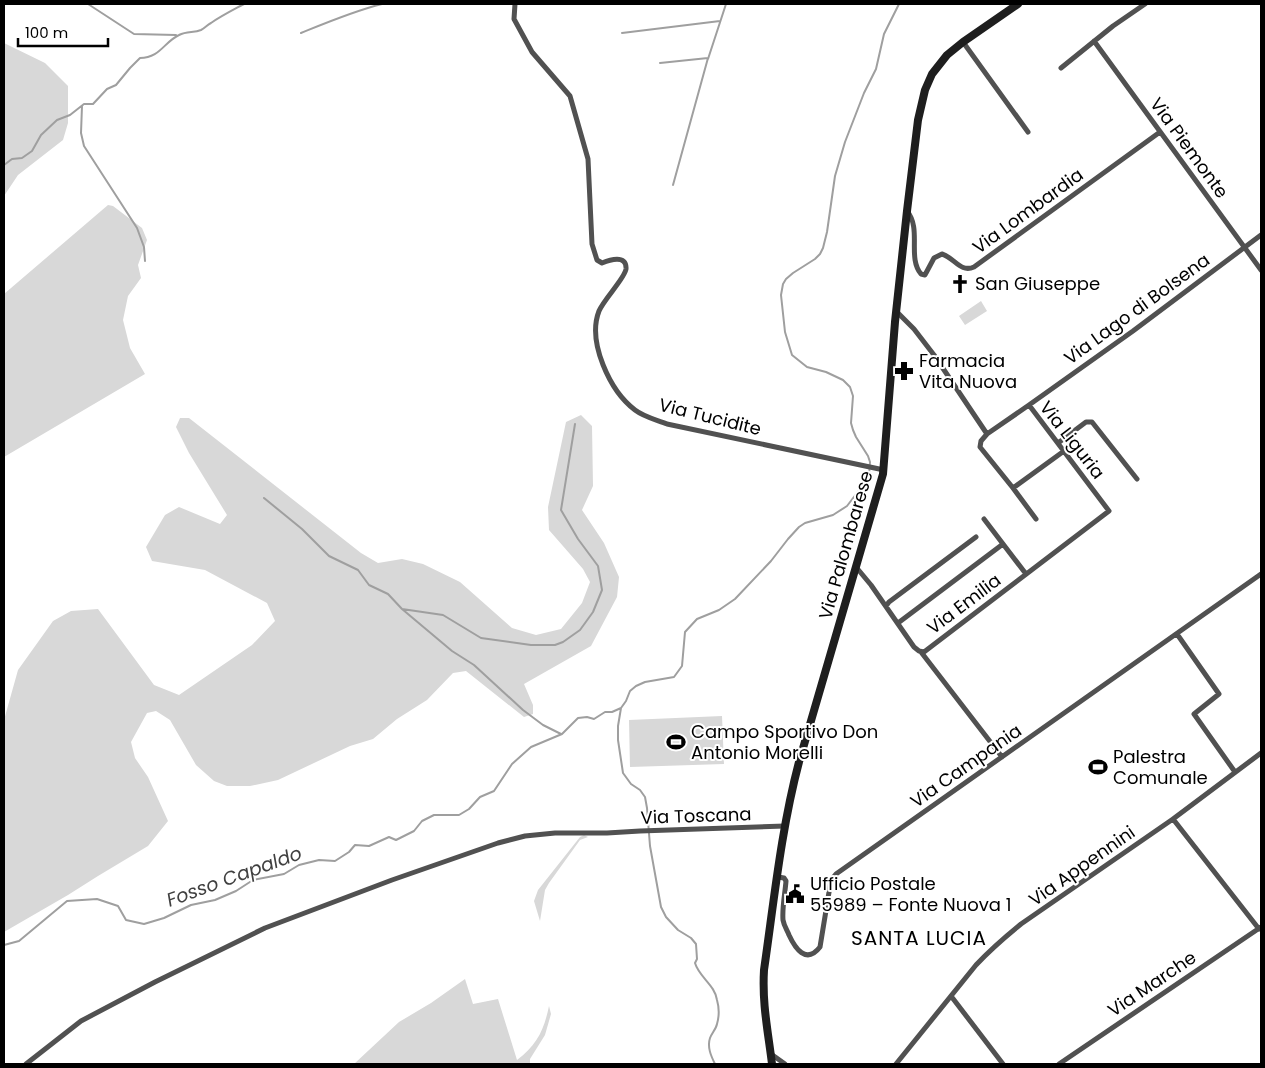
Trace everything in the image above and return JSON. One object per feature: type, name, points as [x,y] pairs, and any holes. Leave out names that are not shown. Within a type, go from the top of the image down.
[{"type":"main road","name":"Via Palombarese","points":[[772,1064],[763,987],[785,826],[799,762],[856,567],[880,469],[918,120],[925,90],[930,78],[950,52],[1018,4]]},
{"type":"street","name":"Via Tucidite","points":[[515,4],[514,19],[532,52],[570,96],[588,159],[592,244],[597,260],[602,263],[612,259],[620,259],[624,262],[626,268],[624,276],[602,304],[598,313],[597,323],[597,339],[603,368],[622,398],[636,411],[667,424],[880,469]]},
{"type":"street","points":[[1061,68],[1112,26],[1145,4]]},
{"type":"street","points":[[963,42],[1028,132]]},
{"type":"street","name":"Via Piemonte","points":[[1094,42],[1261,270]]},
{"type":"street","name":"Via Lombardia","points":[[907,210],[913,220],[917,268],[921,274],[926,273],[934,258],[942,254],[964,269],[970,269],[1160,132]]},
{"type":"street","name":"Via Lago di Bolsena","points":[[1029,405],[1261,235]]},
{"type":"street","points":[[896,311],[930,349],[969,405],[987,434],[980,441],[980,446],[1036,519]]},
{"type":"street","name":"Via Liguria","points":[[987,434],[1029,405],[1109,511]]},
{"type":"street","points":[[1058,443],[1086,422],[1092,422],[1137,479]]},
{"type":"street","points":[[1013,488],[1064,450]]},
{"type":"street","name":"Via Emilia","points":[[856,567],[871,584],[914,647],[921,652],[1109,511]]},
{"type":"street","points":[[984,519],[1026,574]]},
{"type":"street","points":[[886,606],[976,537]]},
{"type":"street","points":[[898,622],[1003,544]]},
{"type":"street","name":"Via Campania","points":[[778,878],[784,878],[786,881],[783,909],[785,926],[798,950],[805,954],[813,953],[820,946],[830,883],[834,876],[1261,574]]},
{"type":"street","points":[[1177,634],[1220,694],[1194,714],[1235,772]]},
{"type":"street","points":[[921,652],[1002,757]]},
{"type":"street","name":"Via Appennini","points":[[896,1064],[1002,935],[1021,924],[1173,819],[1261,754]]},
{"type":"street","points":[[1173,819],[1260,928]]},
{"type":"street","name":"Via Toscana","points":[[26,1064],[82,1022],[155,982],[265,928],[392,880],[506,840],[555,833],[607,833],[785,826]]},
{"type":"street","name":"Via Marche","points":[[1059,1064],[1260,928]]},
{"type":"street","points":[[951,996],[1004,1064]]},
{"type":"street","points":[[771,1054],[785,1064]]},
{"type":"shaded area","points":[[4,43],[45,63],[68,86],[68,123],[63,140],[18,175],[4,196]]},
{"type":"shaded area","points":[[108,205],[113,206],[142,228],[147,240],[138,265],[141,278],[128,296],[123,320],[130,348],[145,374],[4,457],[4,294]]},
{"type":"shaded area","points":[[981,301],[987,311],[965,325],[959,316]]},
{"type":"shaded area","points":[[581,415],[592,426],[593,486],[582,510],[604,543],[619,577],[617,597],[591,646],[524,684],[533,705],[533,714],[524,717],[466,671],[453,673],[427,700],[397,719],[373,739],[350,746],[278,780],[250,786],[227,786],[214,781],[196,765],[170,720],[156,711],[147,713],[131,742],[135,758],[148,777],[168,821],[148,846],[4,932],[4,720],[18,670],[53,621],[71,611],[98,609],[154,685],[179,695],[252,645],[275,621],[267,603],[205,570],[152,561],[146,547],[165,515],[179,507],[220,524],[227,515],[189,453],[176,427],[180,418],[189,418],[361,553],[378,563],[402,559],[423,564],[460,582],[512,628],[536,635],[561,629],[582,603],[590,582],[583,569],[549,530],[548,507],[566,422]]},
{"type":"shaded area","name":"Campo Sportivo Don Antonio Morelli","points":[[722,716],[724,764],[630,767],[629,720]]},
{"type":"shaded area","points":[[584,835],[588,837],[580,840],[545,890],[540,921],[534,901],[538,890],[580,837]]},
{"type":"shaded area","points":[[465,979],[473,1004],[498,999],[517,1060],[535,1043],[545,1022],[549,1006],[551,1014],[545,1035],[530,1059],[530,1064],[354,1064],[399,1022],[431,1003]]},
{"type":"waterway","points":[[88,4],[134,34],[176,35]]},
{"type":"waterway","points":[[4,165],[12,159],[22,158],[32,151],[41,135],[57,120],[70,115],[84,104],[93,104],[107,89],[116,85],[140,58],[157,53],[179,35],[201,30],[244,4]]},
{"type":"waterway","points":[[301,33],[351,13],[382,4]]},
{"type":"waterway","points":[[708,59],[726,4]]},
{"type":"waterway","points":[[715,1064],[709,1045],[719,1012],[716,995],[695,963],[697,959],[696,944],[691,938],[678,930],[666,917],[661,907],[650,846],[645,797],[640,790],[631,784],[623,773],[618,740],[621,708],[630,691],[636,686],[645,682],[674,677],[682,666],[685,632],[697,619],[719,610],[735,599],[771,561],[799,527],[805,523],[833,515],[847,506],[869,474],[870,462],[868,456],[856,437],[851,423],[853,396],[850,387],[843,380],[826,372],[807,367],[792,355],[785,332],[781,295],[786,279],[815,259],[823,248],[835,176],[845,142],[864,93],[876,69],[884,34],[899,4]]},
{"type":"waterway","points":[[622,33],[720,21]]},
{"type":"waterway","points":[[660,63],[708,58],[673,185]]},
{"type":"waterway","points":[[82,106],[81,133],[84,146],[137,228],[144,247],[145,261]]},
{"type":"waterway","points":[[402,609],[443,615],[481,638],[531,645],[555,645],[563,642],[580,630],[593,612],[602,590],[598,566],[578,539],[561,510],[575,424]]},
{"type":"waterway","points":[[264,498],[302,529],[329,556],[358,570],[369,585],[388,594],[402,609],[452,651],[474,665],[523,710],[543,725],[561,734]]},
{"type":"waterway","name":"Fosso Capaldo","points":[[4,945],[19,941],[67,901],[97,899],[118,906],[126,920],[144,924],[164,918],[191,905],[215,900],[236,891],[253,880],[284,874],[299,865],[319,860],[335,861],[349,852],[355,845],[369,846],[389,837],[396,840],[414,831],[422,821],[434,815],[459,815],[469,809],[480,797],[494,791],[512,764],[531,747],[562,734],[578,718],[587,717],[594,719],[605,712],[612,712],[621,708]]},
{"type":"place","name":"San Giuseppe","points":[[960,284]]},
{"type":"place","name":"Farmacia Vita Nuova","points":[[904,371]]},
{"type":"place","name":"Campo Sportivo Don Antonio Morelli","points":[[676,742]]},
{"type":"place","name":"Palestra Comunale","points":[[1098,767]]},
{"type":"place","name":"Ufficio Postale 55989 – Fonte Nuova 1","points":[[795,894]]},
{"type":"district","name":"SANTA LUCIA","points":[[919,938]]}]
